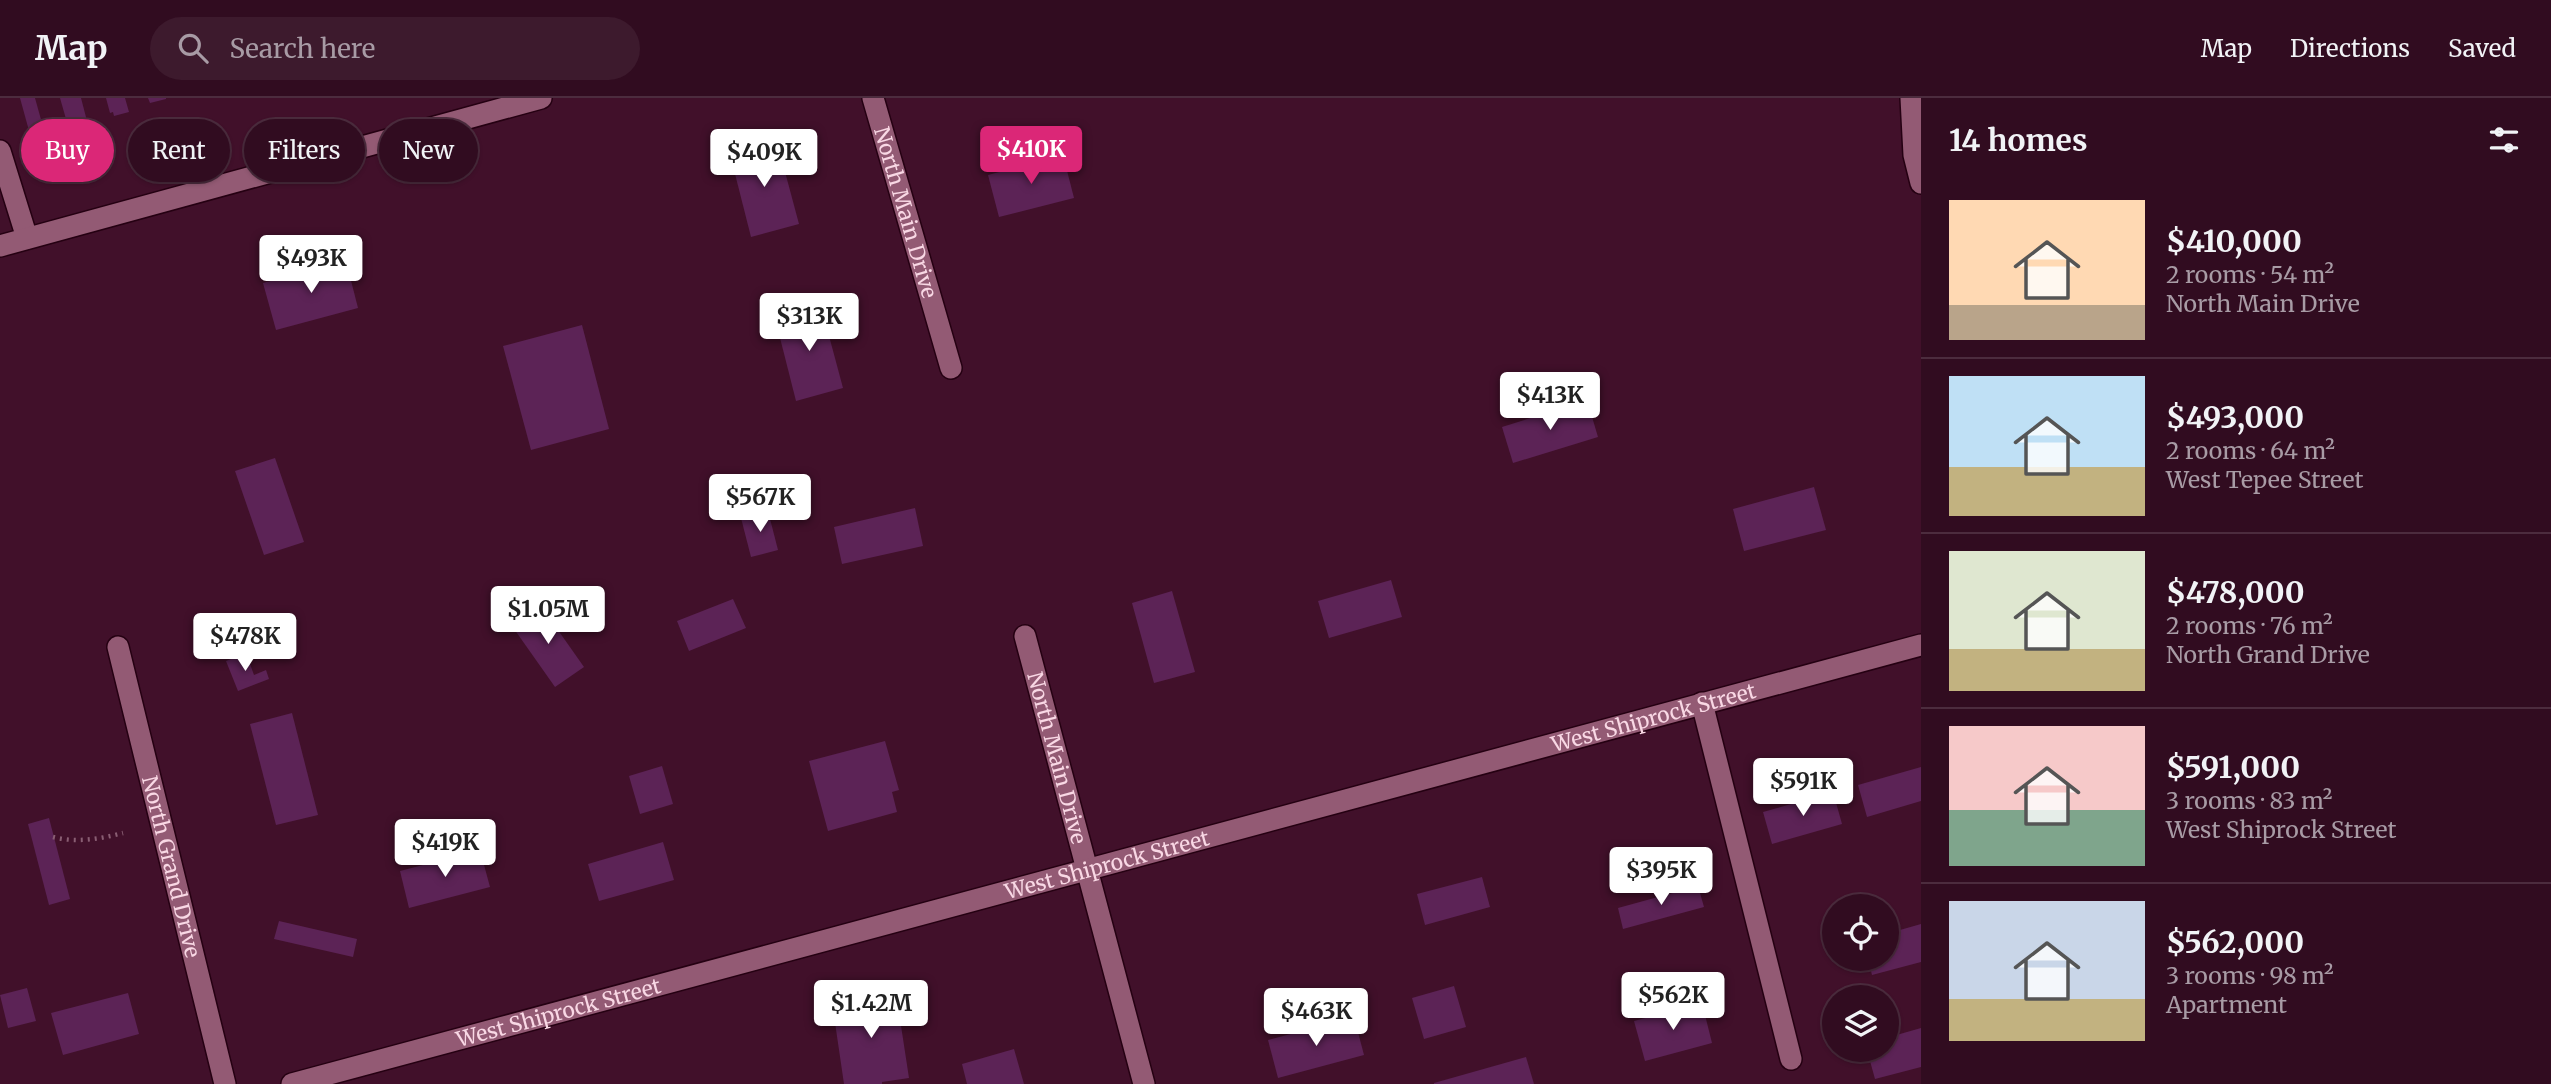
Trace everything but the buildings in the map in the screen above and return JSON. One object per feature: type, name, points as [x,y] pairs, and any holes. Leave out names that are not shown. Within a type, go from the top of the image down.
[{"type":"street","points":[[0,246],[541,98]]},
{"type":"street","name":"North Main Drive","points":[[873,98],[951,368]]},
{"type":"street","points":[[1911,98],[1914,155],[1921,183]]},
{"type":"street","points":[[0,152],[27,238]]},
{"type":"street","name":"North Main Drive","points":[[1026,636],[1144,1084]]},
{"type":"street","name":"West Shiprock Street","points":[[292,1084],[1921,645]]},
{"type":"street","name":"North Grand Drive","points":[[118,647],[225,1084]]},
{"type":"street","points":[[1702,703],[1791,1059]]},
{"type":"path","points":[[53,837],[67,841],[105,838],[123,833]]}]
